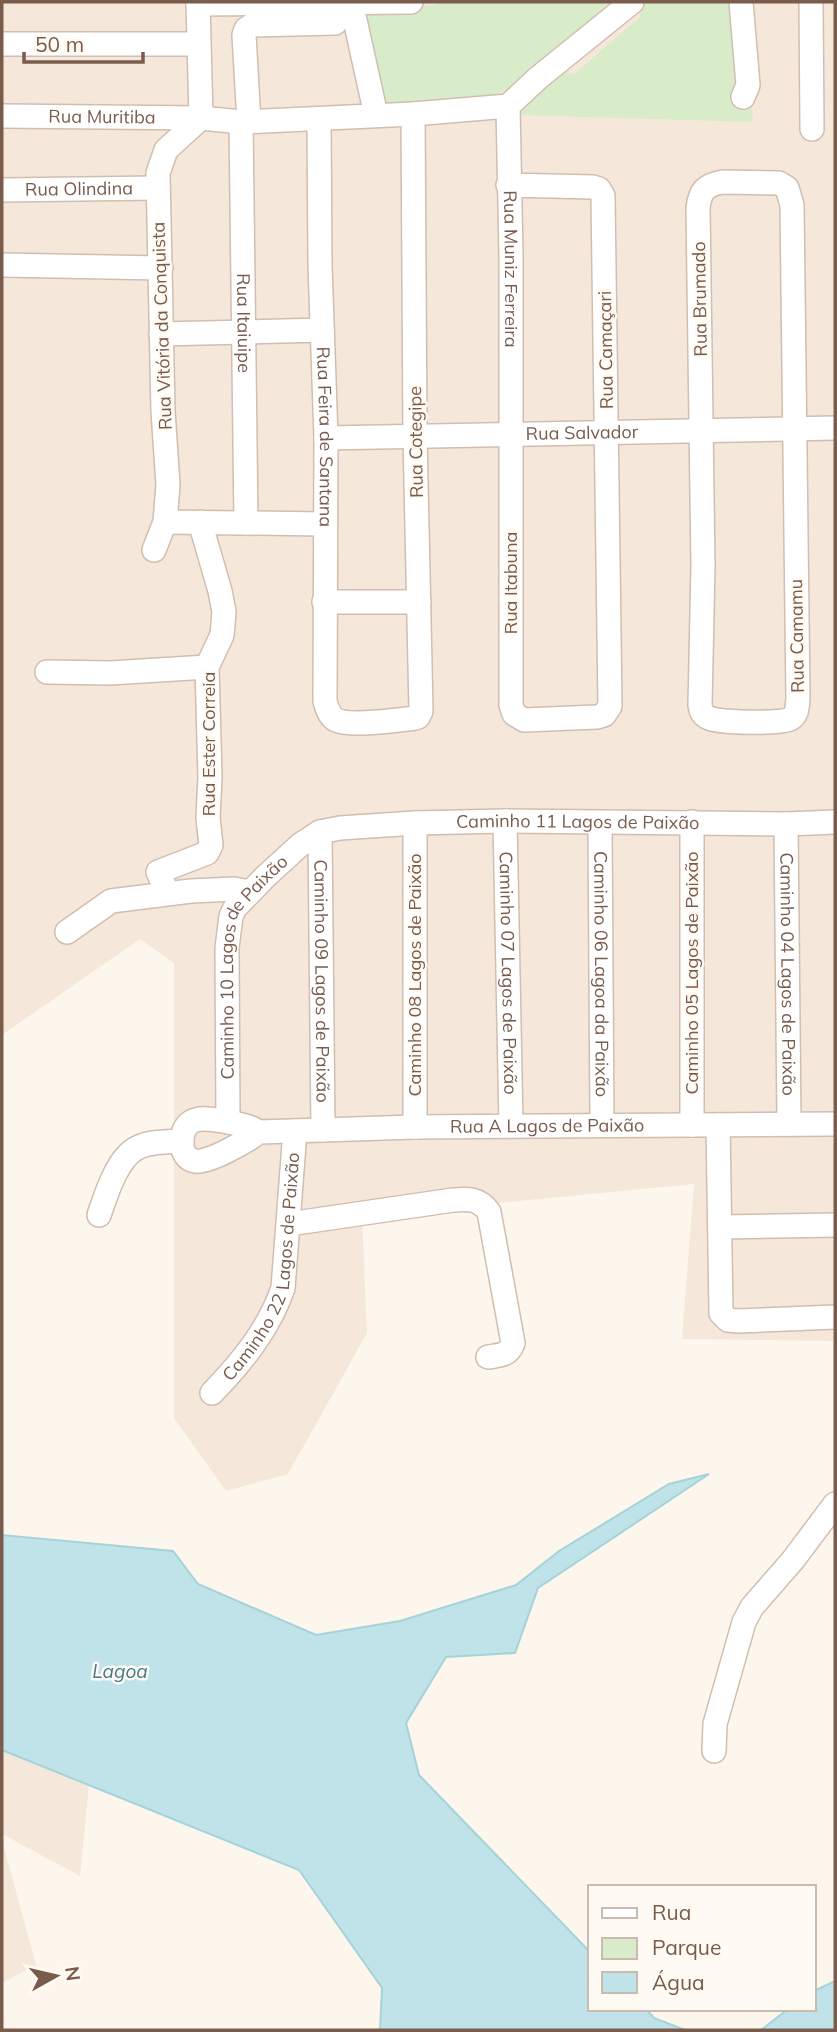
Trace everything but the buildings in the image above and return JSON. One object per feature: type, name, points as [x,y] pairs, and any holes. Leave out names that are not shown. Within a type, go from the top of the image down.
[{"type":"street","points":[[351,2],[376,115]]},
{"type":"street","points":[[411,2],[198,3],[201,118],[245,122],[413,114],[508,106],[538,78],[632,2]]},
{"type":"street","points":[[741,2],[748,85],[743,97]]},
{"type":"street","points":[[811,2],[812,129]]},
{"type":"street","name":"Rua Itaiuipe","points":[[246,523],[244,35],[246,29],[252,25],[335,23]]},
{"type":"street","points":[[2,44],[198,44]]},
{"type":"street","name":"Rua Muniz Ferreira","points":[[508,106],[511,433]]},
{"type":"street","name":"Rua Cotegipe","points":[[367,722],[415,718],[420,714],[413,114]]},
{"type":"street","name":"Rua Muritiba","points":[[2,116],[201,118]]},
{"type":"street","name":"Rua Vitória da Conquista","points":[[154,550],[165,522],[168,485],[161,334],[158,173],[166,150],[201,118]]},
{"type":"street","name":"Rua Feira de Santana","points":[[319,119],[326,438],[325,701],[329,715],[336,720],[367,722]]},
{"type":"street","name":"Rua Brumado","points":[[702,432],[698,208],[702,192],[707,186],[723,182],[779,183],[787,188],[792,205],[794,430]]},
{"type":"street","name":"Rua Camaçari","points":[[508,185],[593,187],[599,189],[603,196],[610,687]]},
{"type":"street","name":"Rua Olindina","points":[[2,190],[158,188]]},
{"type":"street","points":[[2,265],[161,268]]},
{"type":"street","points":[[161,334],[322,330]]},
{"type":"street","name":"Rua Salvador","points":[[326,438],[835,428]]},
{"type":"street","name":"Rua Camamu","points":[[702,432],[701,710],[710,719],[727,722],[777,721],[794,716],[798,699],[794,430]]},
{"type":"street","name":"Rua Itabuna","points":[[511,433],[510,698],[514,714],[530,720],[604,715],[610,706],[610,687]]},
{"type":"street","points":[[165,522],[325,524]]},
{"type":"street","name":"Rua Ester Correia","points":[[167,892],[158,872],[207,853],[211,848],[208,818],[210,777],[207,667],[222,635],[224,612],[200,522]]},
{"type":"street","points":[[324,602],[419,601]]},
{"type":"street","points":[[47,672],[110,673],[207,667]]},
{"type":"street","name":"Caminho 11 Lagos de Paixão","points":[[320,832],[415,823],[505,821],[600,824],[835,822]]},
{"type":"street","name":"Caminho 07 Lagos de Paixão","points":[[505,821],[511,1126]]},
{"type":"street","name":"Caminho 05 Lagos de Paixão","points":[[692,822],[692,1125]]},
{"type":"street","name":"Caminho 08 Lagos de Paixão","points":[[415,823],[415,1127]]},
{"type":"street","name":"Caminho 06 Lagoa da Paixão","points":[[600,824],[602,1125]]},
{"type":"street","name":"Caminho 04 Lagos de Paixão","points":[[786,824],[789,1124]]},
{"type":"street","name":"Caminho 10 Lagos de Paixão","points":[[228,1122],[228,933],[231,916],[248,892],[300,845],[320,832]]},
{"type":"street","name":"Caminho 09 Lagos de Paixão","points":[[320,832],[323,1130]]},
{"type":"street","points":[[67,932],[107,903],[167,892],[234,889],[248,892]]},
{"type":"street","name":"Rua A Lagos de Paixão","points":[[259,1132],[199,1161],[188,1158],[183,1151],[184,1129],[198,1119],[228,1122],[259,1132],[415,1127],[835,1124]]},
{"type":"street","points":[[718,1125],[721,1313],[729,1320],[835,1317]]},
{"type":"street","name":"Caminho 22 Lagos de Paixão","points":[[212,1393],[232,1373],[260,1337],[276,1310],[283,1287],[295,1131]]},
{"type":"street","points":[[99,1215],[108,1188],[123,1160],[134,1149],[143,1145],[182,1141]]},
{"type":"street","points":[[289,1224],[453,1200],[469,1199],[484,1204],[489,1212],[513,1343],[506,1354],[488,1357]]},
{"type":"street","points":[[720,1227],[835,1225]]},
{"type":"street","points":[[714,1751],[715,1724],[744,1622],[760,1596],[793,1560],[835,1504]]},
{"type":"shaded area","points":[[2,2],[835,2],[835,1341],[682,1339],[694,1184],[362,1216],[367,1333],[288,1474],[226,1491],[174,1418],[174,963],[140,939],[2,1035]]},
{"type":"shaded area","points":[[2,1750],[89,1786],[80,1876],[2,1834]]},
{"type":"shaded area","points":[[2,1840],[36,1965],[2,1983]]},
{"type":"green space","points":[[444,2],[610,2],[510,88],[487,97],[382,107],[360,12]]},
{"type":"green space","points":[[747,2],[753,122],[517,115],[560,71],[574,74],[640,17],[641,4]]},
{"type":"water","name":"Lagoa","points":[[709,1474],[538,1588],[515,1653],[446,1657],[406,1723],[419,1775],[588,1950],[588,2011],[648,2011],[654,2018],[685,2030],[380,2030],[382,1988],[299,1870],[2,1750],[2,1535],[173,1551],[198,1584],[316,1635],[400,1621],[516,1585],[559,1551],[669,1484]]},
{"type":"water","points":[[835,1981],[835,2030],[761,2030],[785,2011],[816,2011],[816,1990]]}]
